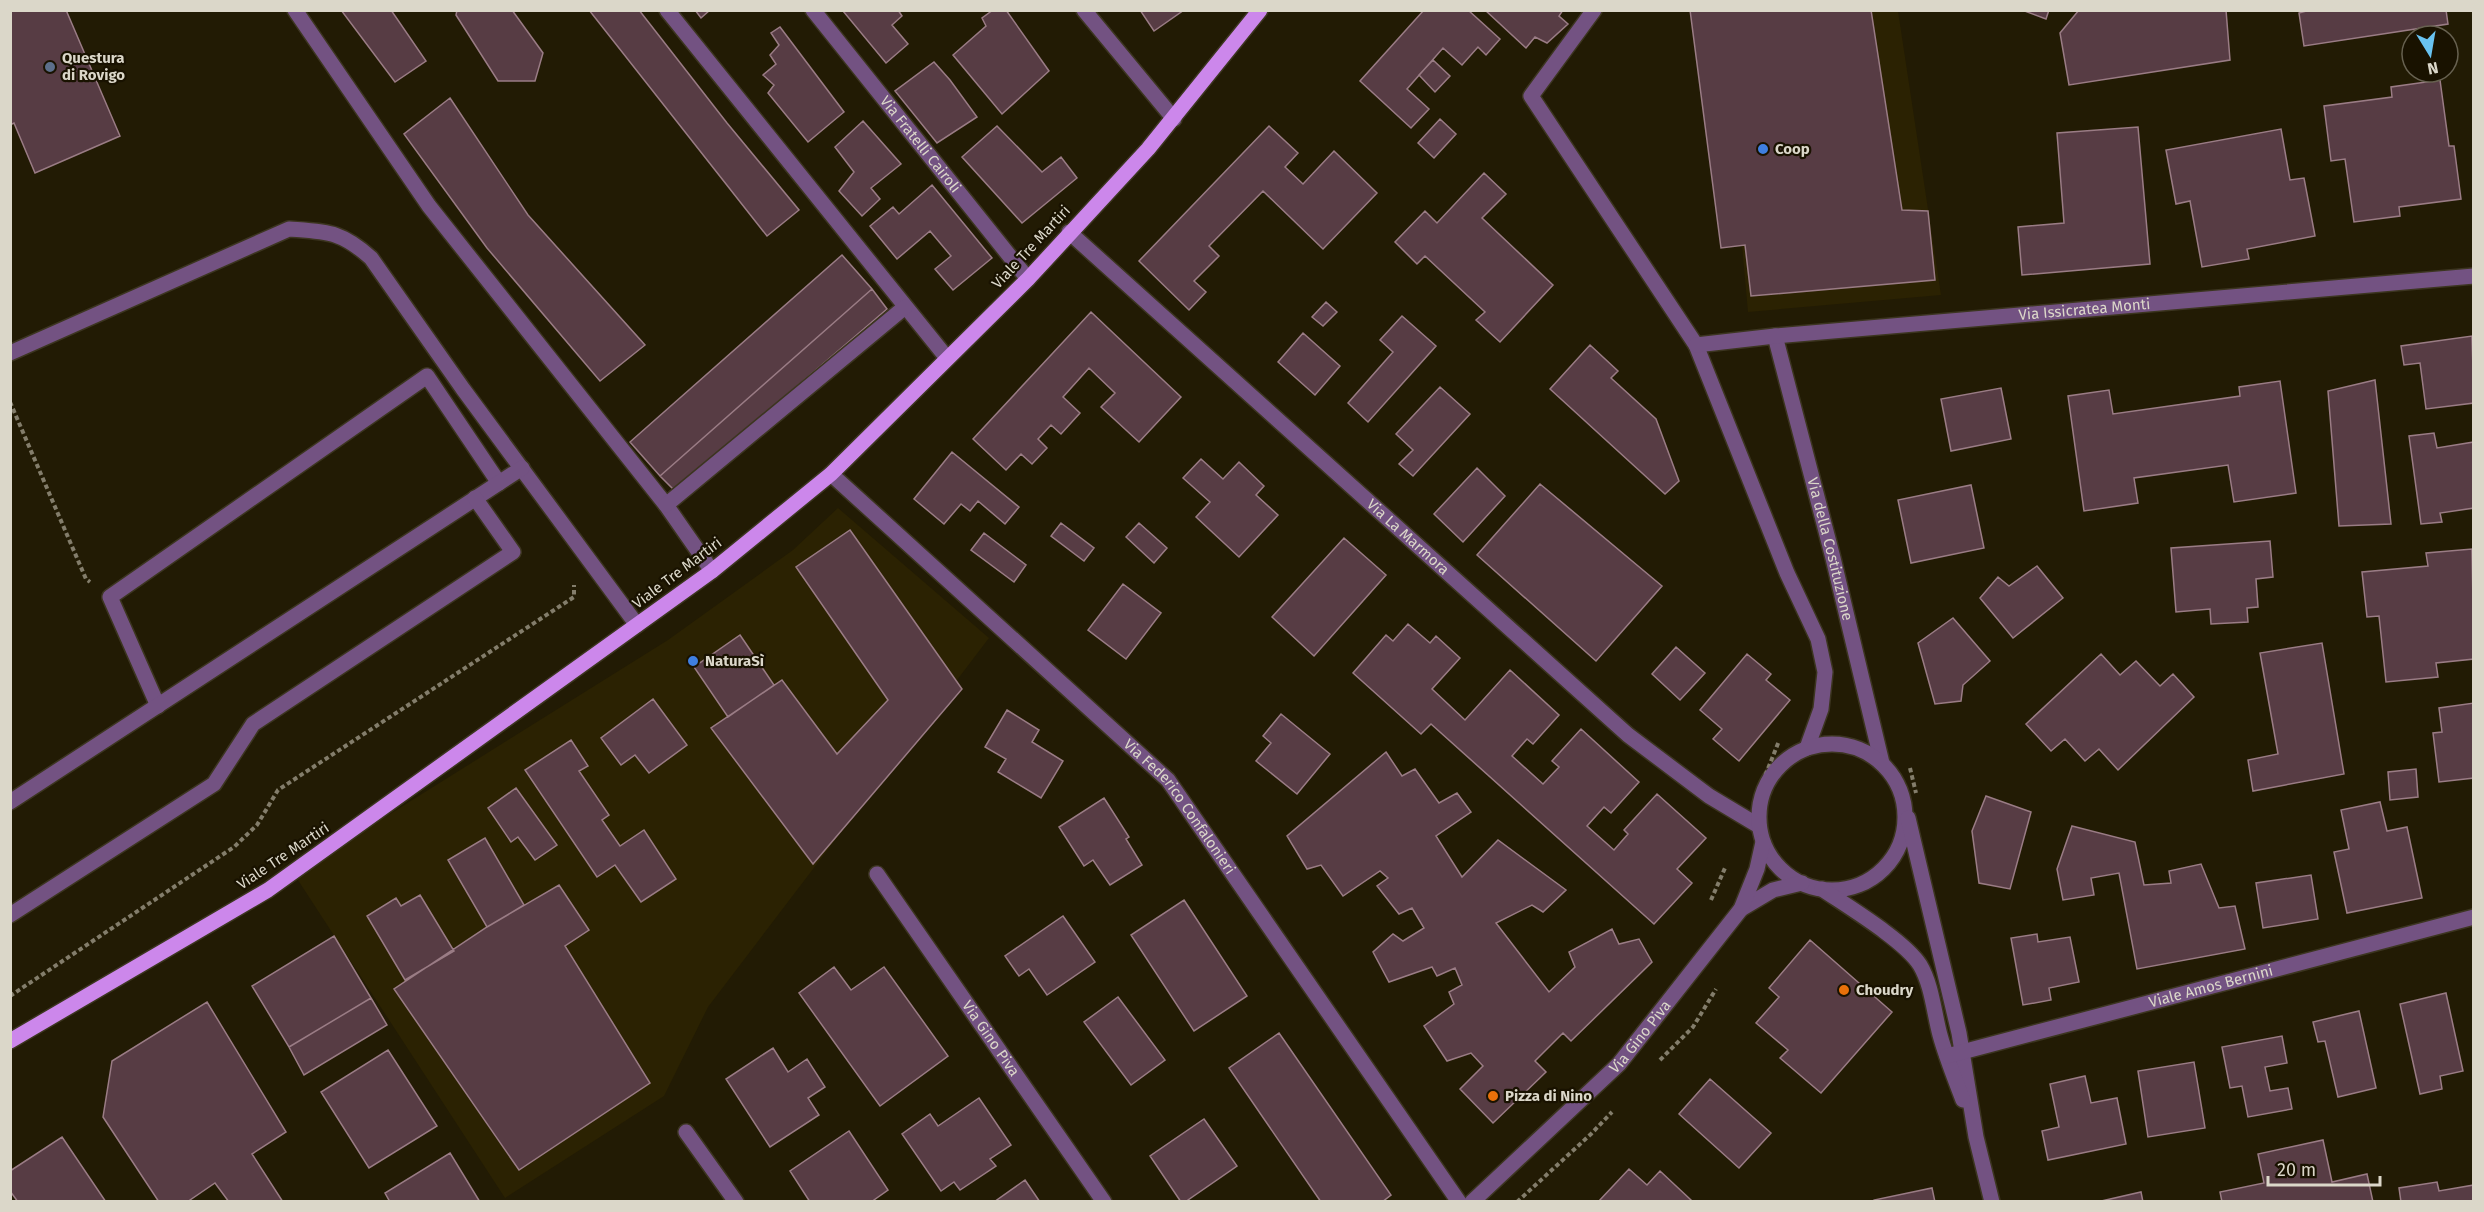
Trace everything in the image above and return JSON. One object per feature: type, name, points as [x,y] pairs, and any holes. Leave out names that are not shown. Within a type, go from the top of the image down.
[{"type":"main road","name":"Viale Tre Martiri","points":[[10,1041],[268,890],[712,571],[831,474],[1028,279],[1174,119],[1260,10]]},
{"type":"street","points":[[295,10],[429,206],[666,505],[712,571]]},
{"type":"street","points":[[667,10],[946,358]]},
{"type":"street","name":"Via Fratelli Cairoli","points":[[813,10],[1028,279]]},
{"type":"street","points":[[1084,10],[1174,119]]},
{"type":"street","points":[[1594,10],[1531,96],[1696,345],[1787,573],[1818,639],[1825,672],[1821,709],[1807,748]]},
{"type":"street","points":[[10,353],[289,229],[329,232],[352,241],[371,258],[637,625]]},
{"type":"street","name":"Via La Marmora","points":[[1069,232],[1628,735],[1709,796],[1759,826]]},
{"type":"street","name":"Via Issicratea Monti","points":[[1696,345],[1774,336],[2474,276]]},
{"type":"street","points":[[666,505],[905,307]]},
{"type":"street","name":"Via della Costituzione","points":[[1774,336],[1833,558],[1882,763]]},
{"type":"street","points":[[158,706],[110,597],[427,376],[499,483]]},
{"type":"street","points":[[10,802],[522,468]]},
{"type":"street","name":"Via Federico Confalonieri","points":[[831,474],[1168,780],[1459,1202]]},
{"type":"street","points":[[10,915],[213,784],[253,724],[513,552],[475,498]]},
{"type":"street","points":[[1903,799],[1905,823],[1900,845],[1887,866],[1868,880],[1846,888],[1822,889],[1802,884],[1786,873],[1772,859],[1763,842],[1759,826],[1760,802],[1770,779],[1786,760],[1807,748],[1827,743],[1847,745],[1866,752],[1882,763],[1896,780],[1903,799],[1955,1054],[1992,1202]]},
{"type":"street","points":[[1741,909],[1757,869],[1763,842]]},
{"type":"street","name":"Via Gino Piva","points":[[877,874],[1104,1202]]},
{"type":"street","points":[[1741,909],[1773,890],[1802,884]]},
{"type":"street","points":[[1822,889],[1912,955],[1926,979],[1955,1054]]},
{"type":"street","name":"Via Gino Piva","points":[[1472,1202],[1619,1064],[1741,909]]},
{"type":"street","name":"Viale Amos Bernini","points":[[1955,1054],[2474,917]]},
{"type":"street","points":[[686,1132],[736,1202]]},
{"type":"path","points":[[10,402],[86,579],[110,597]]},
{"type":"path","points":[[10,996],[234,847],[257,825],[278,790],[574,597],[571,563],[583,551]]},
{"type":"shaded area","points":[[1721,11],[1898,11],[1941,295],[1748,312]]},
{"type":"shaded area","points":[[838,508],[989,638],[708,1007],[664,1096],[505,1198],[294,874],[668,640],[793,550]]},
{"type":"building","name":"Questura di Rovigo","points":[[10,10],[66,10],[120,136],[35,173],[14,123],[10,125]]},
{"type":"building","points":[[341,10],[391,10],[426,61],[395,82]]},
{"type":"building","points":[[457,10],[512,10],[543,53],[535,81],[498,81],[456,15]]},
{"type":"building","points":[[589,10],[639,10],[727,123],[799,210],[767,236]]},
{"type":"building","points":[[695,10],[710,10],[701,18]]},
{"type":"building","points":[[898,10],[902,16],[892,25],[908,44],[886,63],[843,11]]},
{"type":"building","points":[[993,10],[1006,10],[1049,71],[1002,114],[953,55],[986,26],[982,18]]},
{"type":"building","points":[[1140,10],[1184,10],[1154,31]]},
{"type":"building","points":[[1424,10],[1468,10],[1500,39],[1486,55],[1478,47],[1462,65],[1443,48],[1407,89],[1429,109],[1411,128],[1360,81]]},
{"type":"building","points":[[1485,10],[1563,10],[1559,16],[1568,24],[1547,43],[1535,37],[1526,48]]},
{"type":"building","points":[[1690,10],[1871,10],[1902,210],[1928,211],[1935,280],[1751,296],[1745,245],[1721,248]]},
{"type":"building","points":[[2022,10],[2049,10],[2046,19]]},
{"type":"building","points":[[2079,10],[2226,10],[2230,60],[2069,85],[2060,33]]},
{"type":"building","points":[[2310,10],[2446,10],[2448,24],[2400,24],[2400,31],[2304,46],[2299,13]]},
{"type":"building","points":[[780,27],[844,112],[808,142],[768,93],[774,85],[763,75],[776,64],[770,55],[779,45],[771,33]]},
{"type":"building","points":[[1433,60],[1450,76],[1435,92],[1419,75]]},
{"type":"building","points":[[934,62],[977,117],[937,143],[895,91]]},
{"type":"building","points":[[2441,84],[2449,146],[2454,146],[2461,199],[2399,207],[2400,216],[2354,222],[2345,159],[2331,161],[2324,106],[2392,97],[2391,87]]},
{"type":"building","points":[[450,98],[528,215],[645,345],[600,381],[487,248],[404,134]]},
{"type":"building","points":[[1440,119],[1456,134],[1434,158],[1418,143]]},
{"type":"building","points":[[863,121],[901,164],[871,188],[880,199],[862,216],[839,191],[854,172],[835,147]]},
{"type":"building","points":[[997,126],[1042,172],[1061,157],[1077,178],[1022,223],[962,157]]},
{"type":"building","points":[[1269,126],[1298,153],[1285,167],[1303,184],[1334,151],[1377,193],[1323,249],[1263,191],[1209,246],[1219,256],[1194,281],[1206,292],[1189,310],[1139,261]]},
{"type":"building","points":[[2138,127],[2150,264],[2022,275],[2018,227],[2064,223],[2057,133]]},
{"type":"building","points":[[2281,129],[2290,180],[2304,178],[2315,236],[2247,249],[2249,259],[2202,267],[2190,201],[2176,204],[2166,150]]},
{"type":"building","points":[[1484,173],[1506,194],[1482,218],[1553,285],[1500,342],[1476,320],[1485,312],[1425,256],[1417,264],[1395,242],[1425,211],[1437,223]]},
{"type":"building","points":[[932,185],[992,258],[953,290],[935,269],[951,256],[930,231],[897,259],[870,226],[893,207],[899,214]]},
{"type":"building","points":[[842,255],[872,289],[660,476],[630,442]]},
{"type":"building","points":[[872,289],[887,309],[675,491],[660,476]]},
{"type":"building","points":[[1326,302],[1337,312],[1323,326],[1312,317]]},
{"type":"building","points":[[1091,312],[1181,397],[1139,442],[1101,407],[1115,393],[1089,368],[1063,397],[1080,413],[1061,434],[1051,425],[1038,439],[1047,448],[1032,464],[1021,454],[1006,470],[973,439]]},
{"type":"building","points":[[1402,316],[1436,346],[1368,422],[1348,403],[1393,352],[1380,340]]},
{"type":"building","points":[[1303,333],[1340,366],[1315,395],[1278,362]]},
{"type":"building","points":[[2472,336],[2474,403],[2426,409],[2420,363],[2404,365],[2401,346]]},
{"type":"building","points":[[1590,345],[1618,371],[1611,378],[1656,419],[1679,481],[1665,494],[1550,389]]},
{"type":"building","points":[[2375,380],[2391,524],[2339,526],[2328,391]]},
{"type":"building","points":[[2280,381],[2296,493],[2234,502],[2228,465],[2134,478],[2138,503],[2084,511],[2068,396],[2109,390],[2113,414],[2240,396],[2239,387]]},
{"type":"building","points":[[1440,387],[1470,414],[1413,476],[1399,464],[1413,450],[1396,434]]},
{"type":"building","points":[[2001,388],[2011,439],[1951,451],[1941,399]]},
{"type":"building","points":[[2434,433],[2437,448],[2474,442],[2474,508],[2440,513],[2442,522],[2421,524],[2409,436]]},
{"type":"building","points":[[952,452],[1019,507],[1005,524],[978,501],[970,511],[961,504],[944,524],[914,499]]},
{"type":"building","points":[[1201,459],[1223,479],[1239,462],[1264,486],[1256,495],[1278,515],[1239,557],[1196,517],[1210,502],[1183,478]]},
{"type":"building","points":[[1477,468],[1505,496],[1463,542],[1434,514]]},
{"type":"building","points":[[1540,484],[1662,586],[1596,661],[1477,555]]},
{"type":"building","points":[[1971,485],[1984,548],[1911,563],[1898,500]]},
{"type":"building","points":[[1061,523],[1094,548],[1084,561],[1051,536]]},
{"type":"building","points":[[1139,523],[1167,548],[1154,563],[1126,537]]},
{"type":"building","points":[[850,530],[962,689],[813,864],[711,728],[782,680],[837,754],[888,700],[796,567]]},
{"type":"building","points":[[984,533],[1026,565],[1014,582],[971,550]]},
{"type":"building","points":[[1344,538],[1386,575],[1314,656],[1272,617]]},
{"type":"building","points":[[2270,541],[2273,577],[2256,579],[2258,607],[2247,608],[2248,622],[2211,624],[2210,609],[2176,612],[2171,548]]},
{"type":"building","points":[[2472,549],[2474,659],[2436,663],[2438,677],[2386,682],[2379,616],[2367,617],[2362,572],[2428,566],[2426,553]]},
{"type":"building","points":[[2037,566],[2063,598],[2013,638],[1980,598],[1998,577],[2009,586]]},
{"type":"building","points":[[1123,584],[1161,613],[1126,659],[1088,630]]},
{"type":"building","points":[[1953,618],[1990,661],[1963,685],[1961,701],[1935,704],[1918,643]]},
{"type":"building","points":[[1408,624],[1430,643],[1436,636],[1460,658],[1432,689],[1465,720],[1510,670],[1559,715],[1533,744],[1527,739],[1512,756],[1543,784],[1559,767],[1552,761],[1581,729],[1639,782],[1611,813],[1604,807],[1587,826],[1614,850],[1628,834],[1624,830],[1657,794],[1706,838],[1677,869],[1692,883],[1654,924],[1431,724],[1421,734],[1353,673],[1386,635],[1393,641]]},
{"type":"building","points":[[740,635],[774,685],[728,717],[694,667]]},
{"type":"building","points":[[2322,643],[2344,774],[2253,791],[2248,760],[2278,754],[2260,653]]},
{"type":"building","points":[[1676,647],[1705,673],[1680,700],[1652,674]]},
{"type":"building","points":[[1747,654],[1771,674],[1766,680],[1790,700],[1739,761],[1713,739],[1722,729],[1700,710]]},
{"type":"building","points":[[2101,654],[2120,675],[2136,661],[2160,686],[2173,674],[2194,697],[2118,770],[2099,749],[2085,761],[2065,739],[2051,751],[2026,724]]},
{"type":"building","points":[[653,699],[687,745],[649,773],[635,755],[621,765],[601,738]]},
{"type":"building","points":[[2474,703],[2474,778],[2439,782],[2433,733],[2442,732],[2439,708]]},
{"type":"building","points":[[1007,710],[1039,730],[1032,742],[1063,761],[1041,798],[998,772],[1006,759],[985,747]]},
{"type":"building","points":[[1281,714],[1330,754],[1297,794],[1256,761],[1271,743],[1263,736]]},
{"type":"building","points":[[571,740],[588,766],[579,771],[609,815],[602,820],[620,846],[644,830],[676,879],[641,902],[615,865],[597,877],[525,770]]},
{"type":"building","points":[[1386,752],[1402,776],[1415,769],[1439,803],[1457,793],[1471,812],[1436,836],[1462,877],[1498,840],[1566,890],[1543,912],[1532,905],[1496,923],[1549,992],[1575,967],[1569,952],[1612,929],[1619,944],[1639,939],[1652,962],[1571,1041],[1563,1033],[1535,1061],[1546,1072],[1493,1123],[1460,1089],[1483,1066],[1471,1053],[1447,1061],[1424,1026],[1454,1004],[1449,992],[1462,985],[1455,968],[1437,976],[1432,967],[1389,982],[1373,952],[1393,934],[1403,941],[1424,928],[1412,908],[1399,914],[1377,886],[1388,878],[1380,871],[1343,896],[1321,865],[1307,869],[1287,836]]},
{"type":"building","points":[[2416,769],[2418,797],[2390,800],[2388,772]]},
{"type":"building","points":[[516,788],[557,845],[535,860],[518,837],[511,842],[488,808]]},
{"type":"building","points":[[1986,796],[2031,812],[2010,889],[1979,883],[1972,831]]},
{"type":"building","points":[[1104,798],[1129,837],[1126,839],[1142,865],[1110,885],[1093,860],[1084,866],[1059,827]]},
{"type":"building","points":[[2380,802],[2387,831],[2407,827],[2422,898],[2347,913],[2334,852],[2349,849],[2341,810]]},
{"type":"building","points":[[2072,826],[2135,842],[2144,885],[2171,883],[2169,871],[2201,864],[2219,908],[2235,906],[2245,949],[2137,969],[2119,873],[2091,878],[2094,895],[2063,900],[2057,869]]},
{"type":"building","points":[[485,838],[524,905],[487,927],[448,860]]},
{"type":"building","points":[[2311,875],[2318,919],[2263,928],[2256,883]]},
{"type":"building","points":[[559,885],[589,930],[565,946],[650,1083],[519,1170],[394,989],[487,927]]},
{"type":"building","points":[[420,895],[454,951],[405,980],[367,916],[396,898],[401,906]]},
{"type":"building","points":[[1184,900],[1247,996],[1194,1031],[1131,935]]},
{"type":"building","points":[[1063,916],[1095,962],[1047,995],[1029,969],[1019,976],[1005,956]]},
{"type":"building","points":[[2037,934],[2038,942],[2070,937],[2079,982],[2049,988],[2051,1000],[2023,1005],[2011,938]]},
{"type":"building","points":[[334,936],[371,998],[289,1047],[252,986]]},
{"type":"building","points":[[1810,940],[1892,1012],[1821,1093],[1780,1058],[1788,1050],[1756,1023],[1779,997],[1769,988]]},
{"type":"building","points":[[834,967],[851,990],[884,967],[948,1056],[880,1106],[799,993]]},
{"type":"building","points":[[2446,993],[2463,1071],[2440,1076],[2442,1089],[2420,1094],[2400,1004]]},
{"type":"building","points":[[1118,997],[1165,1060],[1131,1085],[1084,1022]]},
{"type":"building","points":[[371,998],[387,1025],[304,1075],[289,1047]]},
{"type":"building","points":[[207,1002],[286,1132],[252,1154],[283,1202],[229,1202],[215,1183],[187,1202],[159,1202],[103,1117],[112,1061]]},
{"type":"building","points":[[2359,1011],[2376,1088],[2338,1097],[2325,1041],[2318,1042],[2313,1022]]},
{"type":"building","points":[[1279,1033],[1391,1195],[1382,1202],[1321,1202],[1229,1068]]},
{"type":"building","points":[[2282,1036],[2287,1063],[2265,1067],[2270,1091],[2288,1088],[2292,1109],[2248,1117],[2242,1086],[2230,1088],[2222,1047]]},
{"type":"building","points":[[773,1048],[788,1072],[807,1059],[825,1087],[808,1098],[819,1115],[770,1147],[726,1079]]},
{"type":"building","points":[[388,1050],[437,1126],[369,1168],[321,1092]]},
{"type":"building","points":[[2194,1062],[2205,1128],[2148,1137],[2138,1071]]},
{"type":"building","points":[[2085,1076],[2091,1103],[2117,1098],[2126,1144],[2048,1160],[2042,1131],[2059,1127],[2050,1084]]},
{"type":"building","points":[[1710,1079],[1771,1133],[1739,1168],[1679,1114]]},
{"type":"building","points":[[979,1098],[1011,1145],[990,1159],[996,1166],[960,1190],[954,1182],[941,1191],[902,1134],[930,1114],[938,1126]]},
{"type":"building","points":[[1204,1119],[1237,1166],[1185,1202],[1181,1202],[1150,1156]]},
{"type":"building","points":[[849,1131],[888,1190],[871,1202],[810,1202],[790,1171]]},
{"type":"building","points":[[62,1137],[106,1202],[18,1202],[10,1191],[10,1171]]},
{"type":"building","points":[[2323,1140],[2332,1182],[2367,1174],[2373,1202],[2222,1202],[2220,1192],[2264,1183],[2258,1154]]},
{"type":"building","points":[[450,1153],[480,1202],[390,1202],[385,1193]]},
{"type":"building","points":[[1629,1169],[1647,1185],[1660,1171],[1691,1200],[1689,1202],[1598,1202]]},
{"type":"building","points":[[1025,1180],[1040,1202],[994,1202]]},
{"type":"building","points":[[2437,1182],[2439,1191],[2474,1185],[2474,1202],[2401,1202],[2399,1188]]},
{"type":"building","points":[[1932,1188],[1935,1202],[1874,1202],[1874,1200]]},
{"type":"building","points":[[2141,1192],[2143,1202],[2097,1202]]},
{"type":"place","name":"Questura di Rovigo","points":[[50,67]]},
{"type":"place","name":"Coop","points":[[1763,149]]},
{"type":"place","name":"NaturaSì","points":[[693,661]]},
{"type":"place","name":"Choudry","points":[[1844,990]]},
{"type":"place","name":"Pizza di Nino","points":[[1493,1096]]}]
